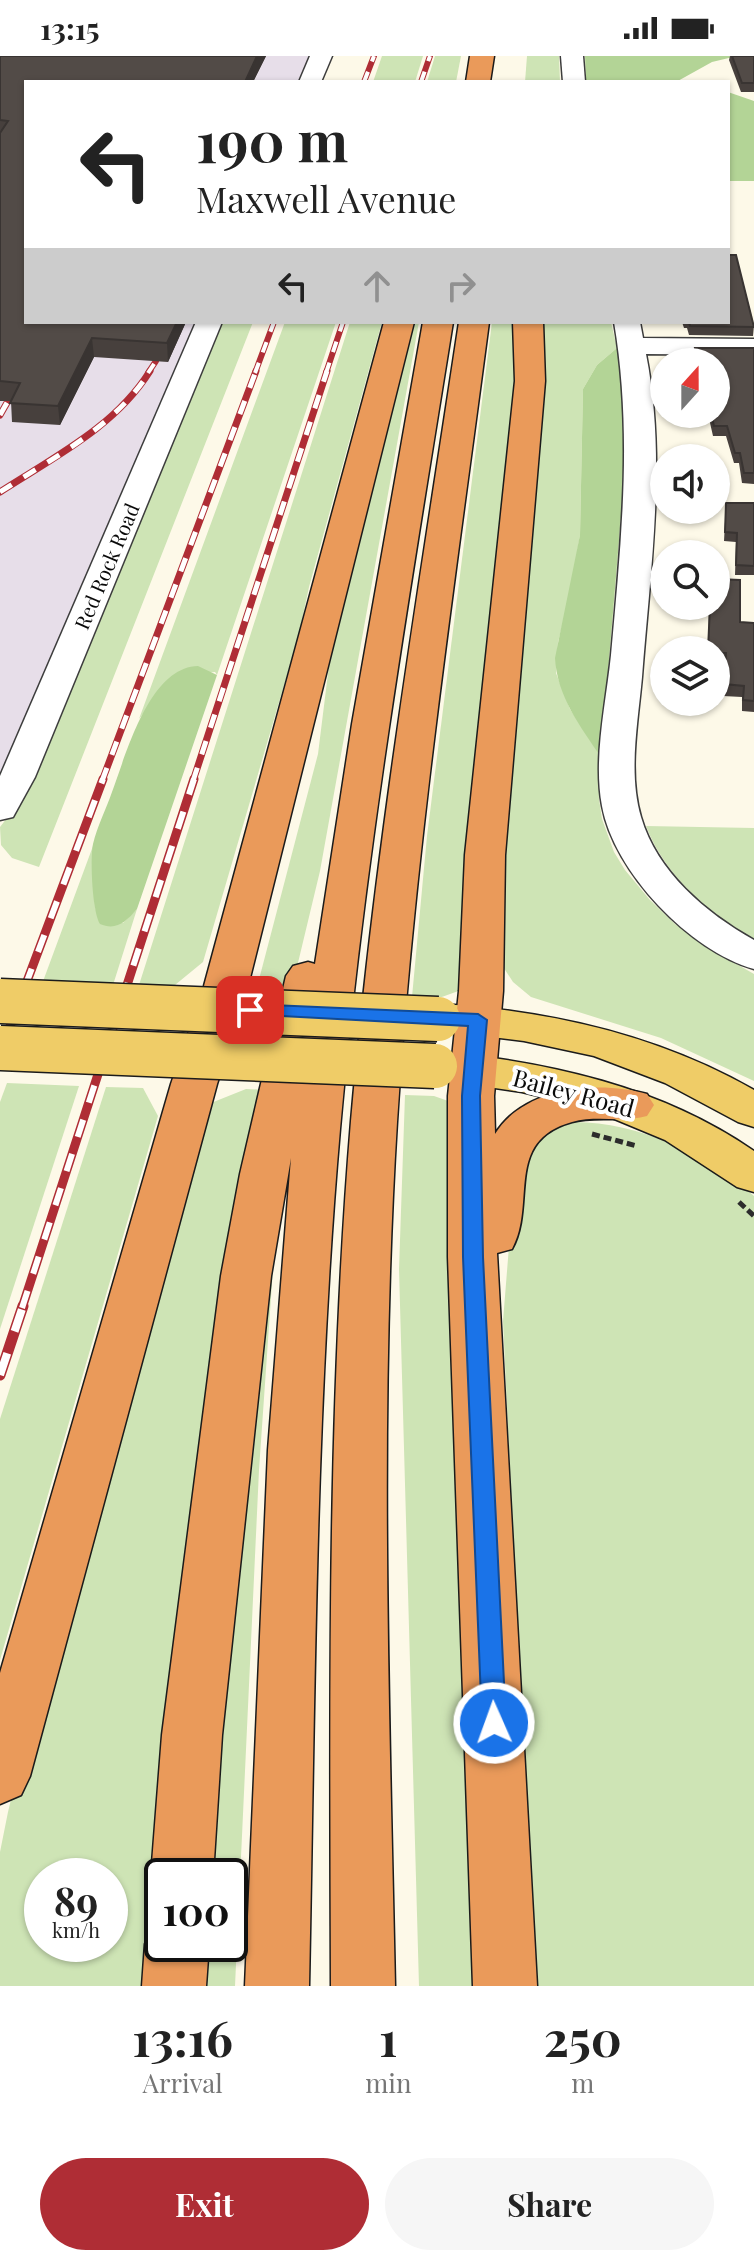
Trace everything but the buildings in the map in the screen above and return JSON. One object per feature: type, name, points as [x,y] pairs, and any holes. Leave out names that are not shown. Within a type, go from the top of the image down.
[{"type":"highway","points":[[478,80],[482,56]]},
{"type":"highway","points":[[0,1776],[198,1072],[219,1009],[398,324]]},
{"type":"highway","points":[[277,1986],[290,1562],[302,1322],[319,1110],[339,926],[438,324]]},
{"type":"highway","points":[[363,1986],[363,1418],[374,1125],[399,860],[474,324]]},
{"type":"highway","points":[[505,1986],[473,1257],[454,1067],[458,1019],[485,855],[530,381],[528,324]]},
{"type":"highway","points":[[183,1858],[192,1735],[254,1228],[310,971],[362,781]]},
{"type":"highway","points":[[480,1390],[491,1263],[505,1161],[511,1145],[525,1128],[552,1113],[599,1104],[631,1105]]},
{"type":"highway","points":[[174,1986],[176,1962]]},
{"type":"main road","points":[[0,1001],[458,1019],[548,1030],[618,1047],[676,1068],[754,1111]]},
{"type":"main road","name":"Bailey Road","points":[[0,1048],[198,1072],[454,1067],[562,1083],[631,1105],[686,1130],[742,1184]]},
{"type":"street","points":[[311,80],[321,56]]},
{"type":"street","points":[[572,56],[574,80]]},
{"type":"street","name":"Red Rock Road","points":[[0,809],[17,777],[208,324]]},
{"type":"street","points":[[754,347],[629,334],[639,397],[641,455],[621,730],[621,811],[637,854],[652,877],[693,916],[754,956]]},
{"type":"path","points":[[583,1132],[647,1149]]},
{"type":"path","points":[[742,1184],[754,1216]]},
{"type":"shaded area","points":[[0,56],[315,56],[305,80],[24,80],[24,324],[199,324],[0,784]]},
{"type":"green space","points":[[382,56],[423,56],[416,80],[374,80]]},
{"type":"green space","points":[[435,56],[461,56],[456,80],[428,80]]},
{"type":"green space","points":[[527,56],[559,56],[560,80],[525,80]]},
{"type":"green space","points":[[585,56],[754,56],[754,59],[733,57],[712,62],[680,80],[586,80]]},
{"type":"green space","points":[[730,93],[754,101],[754,181],[730,181]]},
{"type":"green space","points":[[218,324],[252,324],[39,867],[12,858],[1,845],[0,827],[14,809]]},
{"type":"green space","points":[[284,324],[335,324],[217,675],[215,672],[173,676],[139,719]]},
{"type":"green space","points":[[349,324],[381,324],[309,587],[299,634],[203,962],[175,985],[139,985]]},
{"type":"green space","points":[[406,324],[419,324],[320,871],[291,992],[256,991],[318,754],[334,625]]},
{"type":"green space","points":[[492,324],[520,324],[464,989],[439,998],[412,997],[427,836]]},
{"type":"green space","points":[[533,324],[611,324],[617,348],[597,365],[583,389],[580,535],[558,642],[556,673],[570,709],[601,757],[599,799],[602,819],[614,852],[625,870],[675,924],[754,974],[754,1081],[661,1038],[531,997],[513,982],[498,959]]},
{"type":"green space","points":[[617,348],[622,370],[626,456],[601,757],[565,698],[555,658],[580,535],[583,389],[597,365]]},
{"type":"green space","points":[[198,666],[217,675],[137,909],[120,924],[100,924],[92,885],[93,844],[124,757],[142,716],[166,681],[181,670]]},
{"type":"green space","points":[[646,826],[754,828],[754,939],[690,892],[664,861]]},
{"type":"green space","points":[[93,846],[95,909],[123,923],[137,909],[113,985],[42,984]]},
{"type":"green space","points":[[7,1083],[79,1086],[0,1329],[0,1102]]},
{"type":"green space","points":[[106,1087],[143,1088],[158,1116],[0,1660],[0,1419]]},
{"type":"green space","points":[[246,1089],[269,1090],[168,1792],[163,1858],[144,1858],[144,1962],[156,1962],[154,1986],[0,1986],[0,1852],[27,1734],[206,1105]]},
{"type":"green space","points":[[405,1095],[434,1096],[451,1102],[451,1307],[457,1512],[471,1817],[488,1986],[419,1986],[399,1269]]},
{"type":"green space","points":[[572,1122],[621,1127],[669,1143],[715,1167],[754,1196],[754,1986],[521,1986],[510,1588],[512,1515],[503,1321],[514,1184],[523,1149],[557,1125]]},
{"type":"green space","points":[[275,1240],[259,1470],[241,1858],[208,1858],[211,1787]]},
{"type":"green space","points":[[202,1962],[236,1962],[235,1986],[201,1986]]},
{"type":"railway","points":[[365,80],[374,56]]},
{"type":"railway","points":[[422,80],[430,56]]},
{"type":"railway","points":[[255,373],[273,324]]},
{"type":"railway","points":[[326,373],[342,324]]},
{"type":"railway","points":[[148,373],[156,361]]},
{"type":"railway","points":[[0,492],[101,425],[136,391],[150,371]]},
{"type":"railway","points":[[102,781],[256,371]]},
{"type":"railway","points":[[193,781],[327,371]]},
{"type":"railway","points":[[0,415],[8,401]]},
{"type":"railway","points":[[0,1053],[103,779]]},
{"type":"railway","points":[[22,1308],[194,779]]},
{"type":"railway","points":[[0,1375],[23,1306]]},
{"type":"route","points":[[250,1010],[478,1020],[471,1096],[473,1257],[494,1723]]}]
